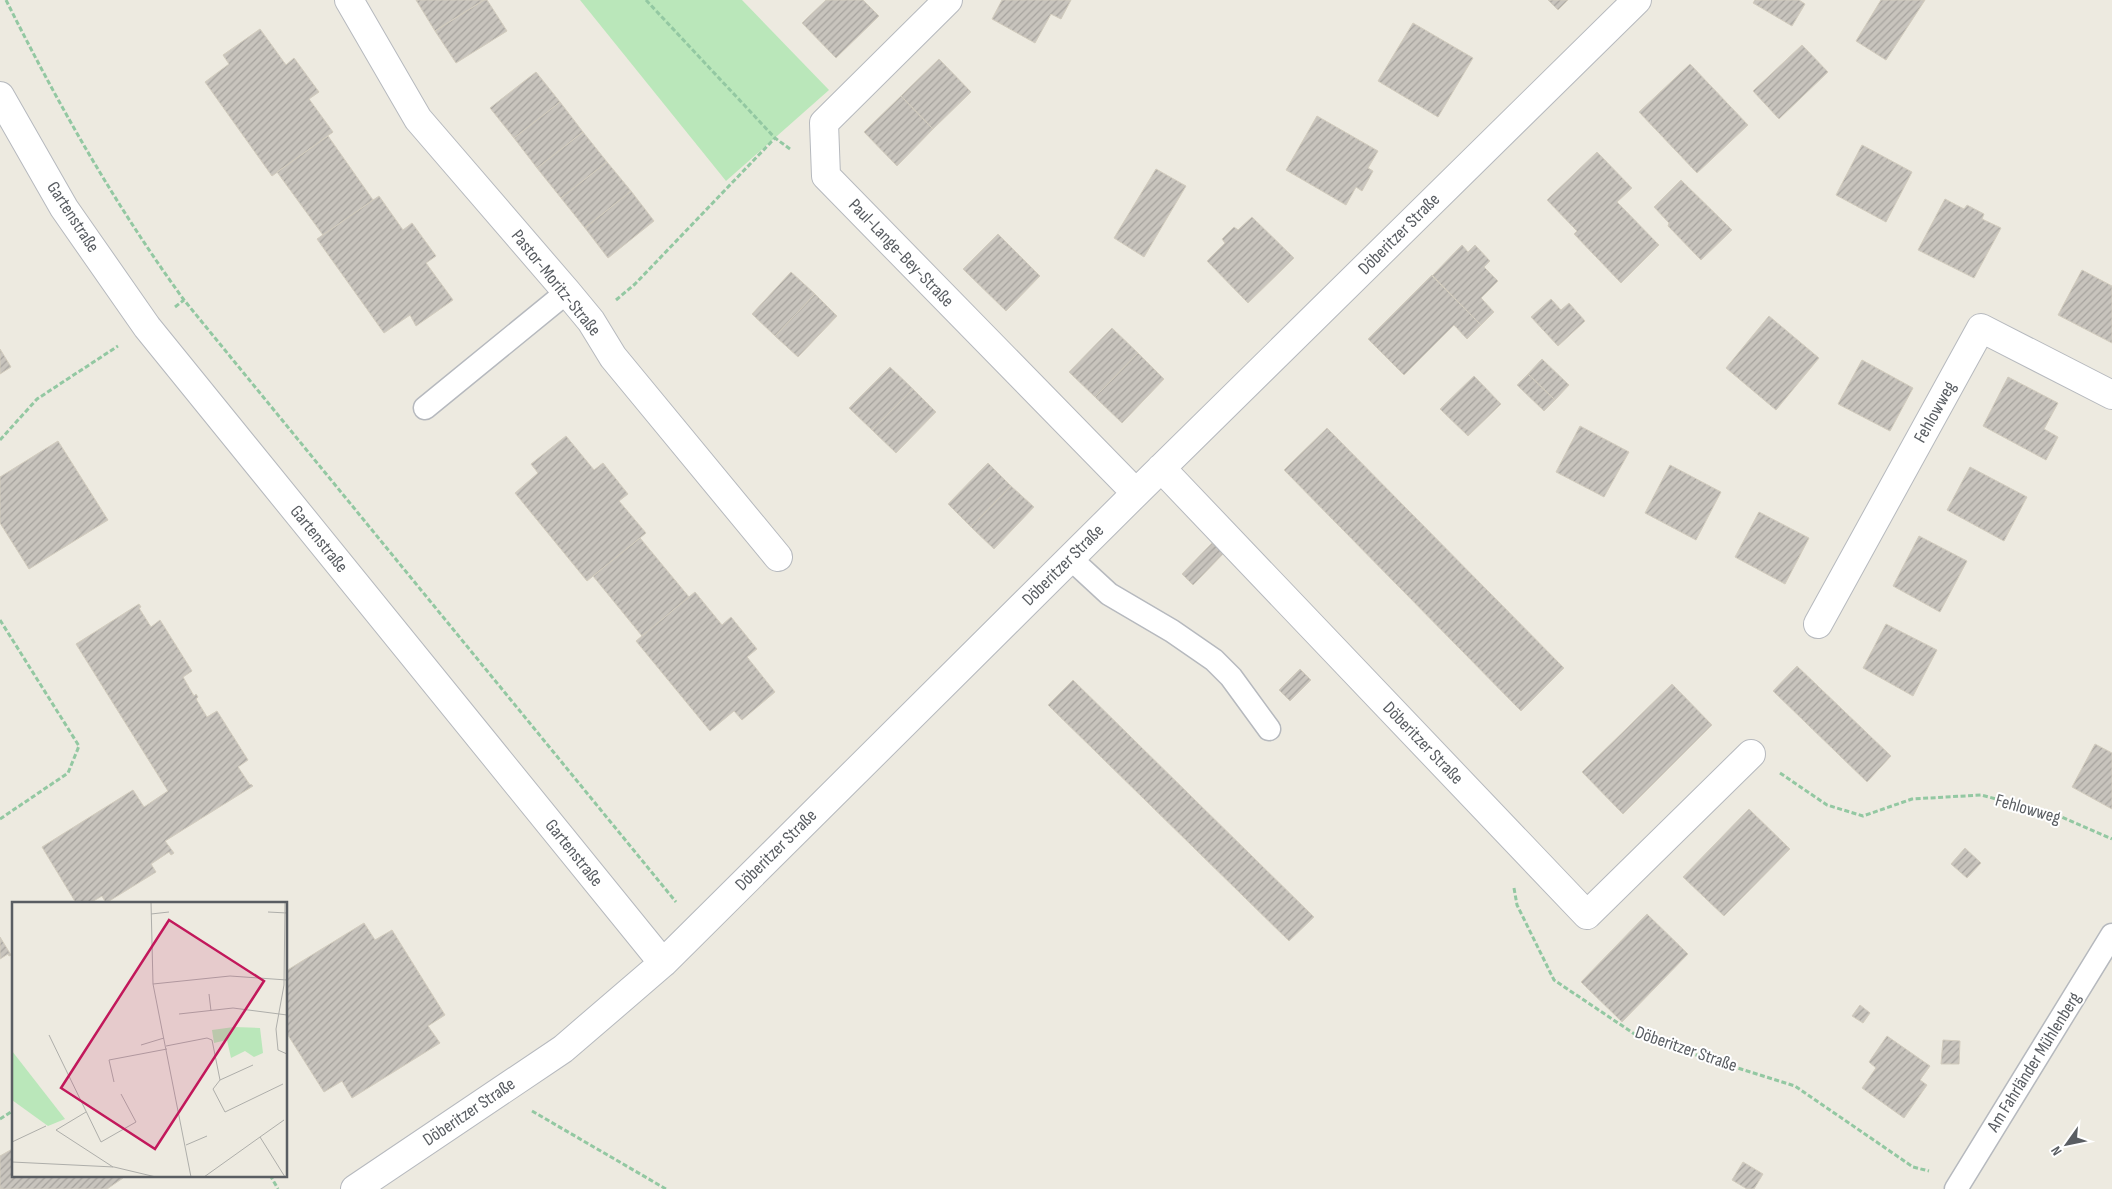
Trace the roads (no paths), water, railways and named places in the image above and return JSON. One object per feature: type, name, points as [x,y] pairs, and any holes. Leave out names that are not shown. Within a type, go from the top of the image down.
[{"type":"street","name":"Pastor-Moritz-Straße","points":[[349,0],[418,119],[591,321],[614,357],[778,557]]},
{"type":"street","name":"Paul-Lange-Bey-Straße","points":[[948,0],[824,123],[826,176],[1136,493]]},
{"type":"street","name":"Döberitzer Straße","points":[[355,1189],[563,1049],[663,963],[1161,468],[1637,0]]},
{"type":"street","name":"Gartenstraße","points":[[0,96],[64,208],[147,327],[663,963]]},
{"type":"street","name":"Fehlowweg","points":[[1818,624],[1981,328],[2112,395]]},
{"type":"street","name":"Döberitzer Straße","points":[[1161,468],[1587,915],[1751,754]]},
{"type":"lane","points":[[425,408],[567,292]]},
{"type":"lane","points":[[1070,558],[1109,594],[1214,660],[1231,677],[1269,729]]},
{"type":"lane","name":"Am Fahrländer Mühlenberg","points":[[1956,1189],[2112,935]]}]
